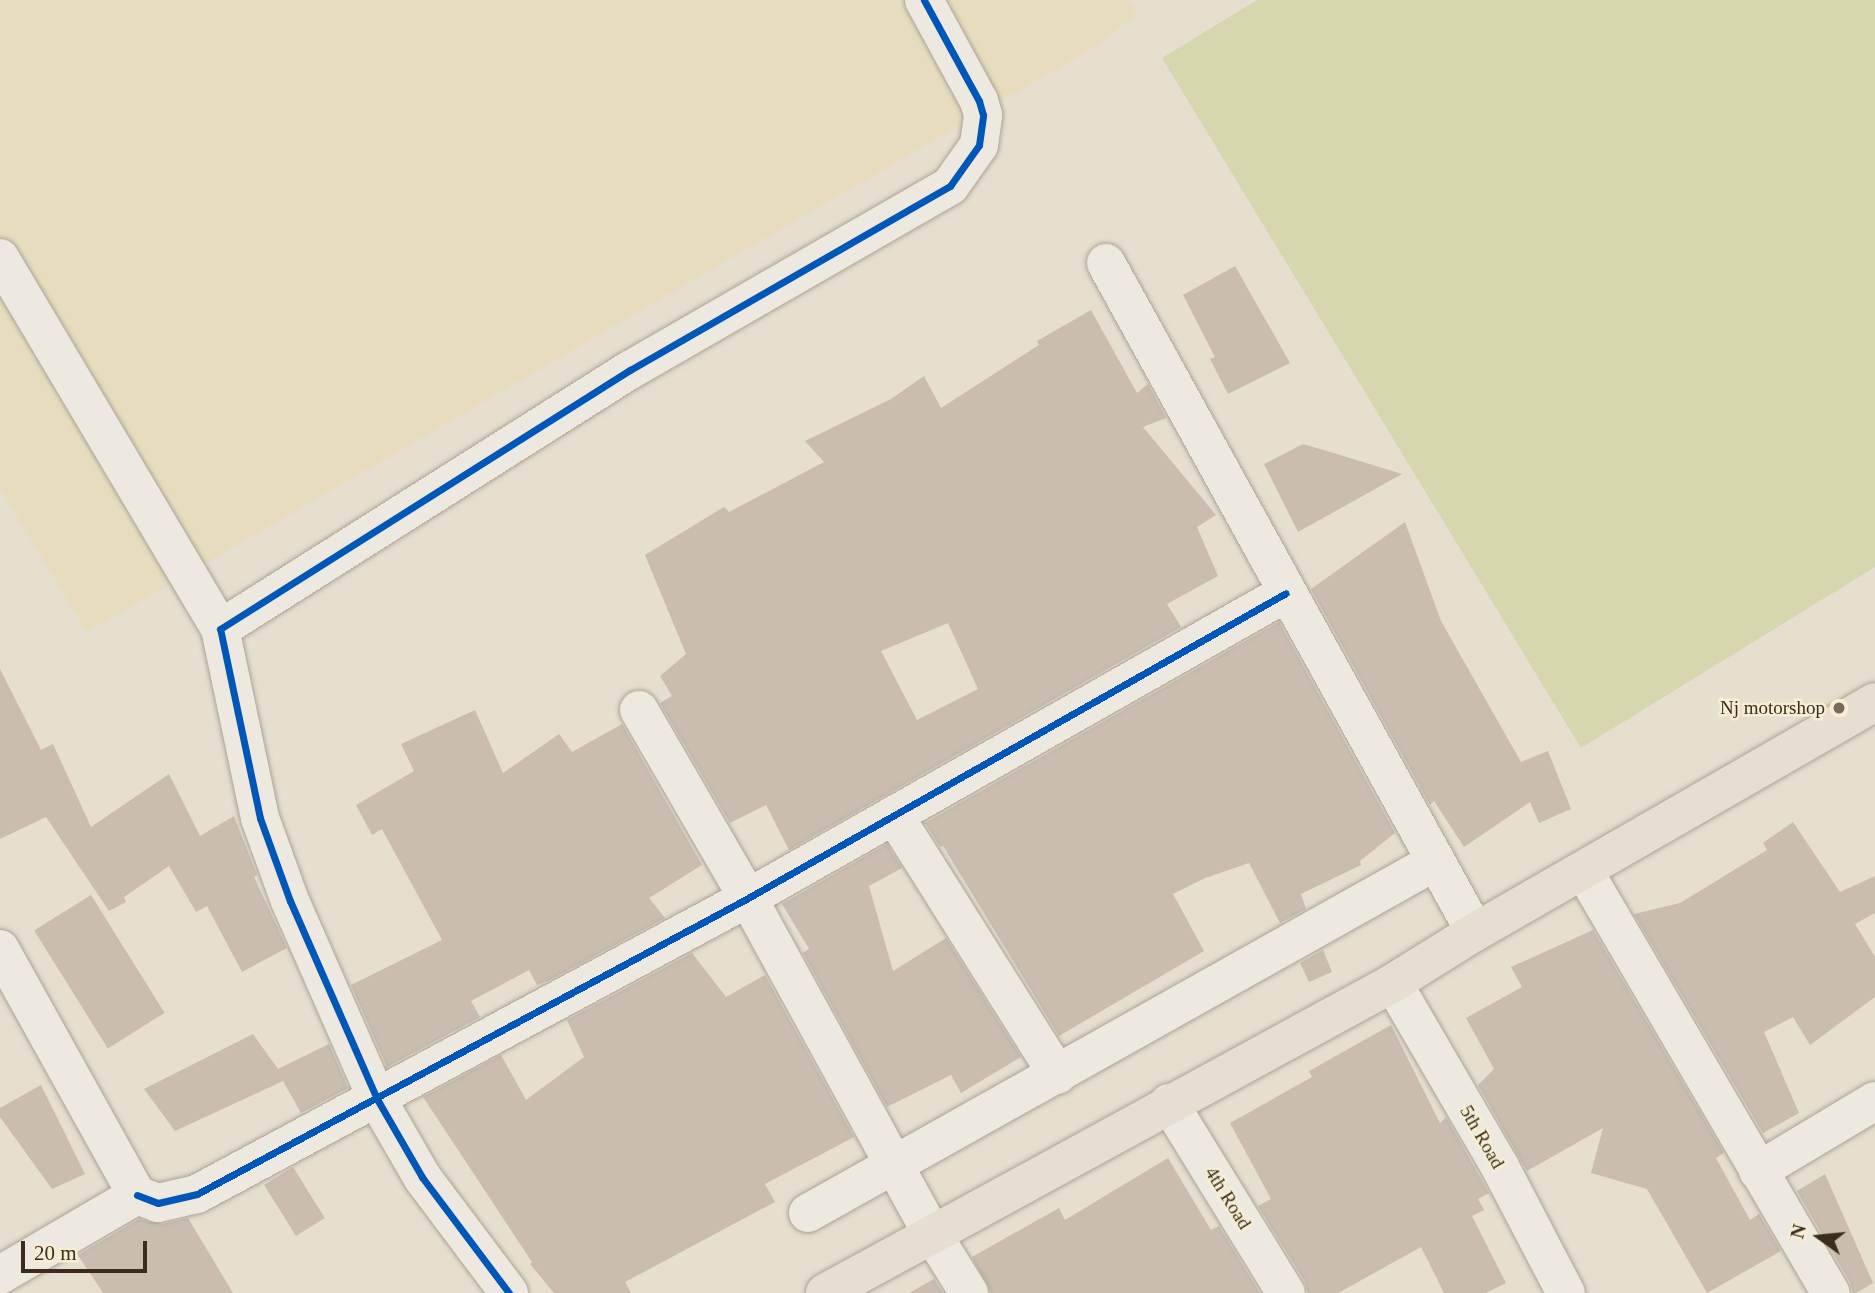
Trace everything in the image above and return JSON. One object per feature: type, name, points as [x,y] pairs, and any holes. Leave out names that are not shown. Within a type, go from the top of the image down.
[{"type":"main road","points":[[825,1293],[931,1232],[1393,983],[1475,932],[1875,702]]},
{"type":"street","points":[[220,629],[630,370],[950,186],[979,145],[983,115],[979,101],[924,0]]},
{"type":"street","points":[[0,258],[220,629],[260,818],[290,901],[377,1099],[422,1177],[509,1293]]},
{"type":"street","points":[[1107,263],[1286,593],[1475,932]]},
{"type":"street","points":[[0,949],[137,1195],[158,1203],[197,1194],[747,898],[1286,593]]},
{"type":"street","points":[[639,710],[747,898],[931,1232],[969,1293]]},
{"type":"street","points":[[894,815],[1058,1074]]},
{"type":"street","points":[[808,1213],[1436,862]]},
{"type":"street","points":[[1584,871],[1831,1293]]},
{"type":"street","name":"5th Road","points":[[1393,983],[1500,1167],[1566,1293]]},
{"type":"street","points":[[1758,1171],[1875,1101]]},
{"type":"street","name":"4th Road","points":[[1169,1104],[1286,1293]]},
{"type":"street","points":[[0,1275],[137,1195]]},
{"type":"shaded area","points":[[0,0],[1128,0],[1137,15],[1089,50],[87,632],[0,488]]},
{"type":"green space","points":[[1257,0],[1875,0],[1875,567],[1581,748],[1162,58]]},
{"type":"building","points":[[1235,266],[1290,363],[1228,394],[1210,359],[1215,357],[1183,295]]},
{"type":"building","points":[[1091,310],[1137,393],[1148,384],[1166,418],[1143,427],[1216,515],[1197,527],[1218,576],[1167,604],[1181,627],[789,850],[766,805],[730,823],[660,703],[672,696],[660,676],[686,654],[645,555],[724,507],[729,512],[824,462],[805,441],[891,399],[924,376],[941,408],[1039,345],[1037,341]],"holes":[[[948,623],[978,689],[917,720],[881,651]]]},
{"type":"building","points":[[1303,444],[1402,474],[1298,532],[1264,464]]},
{"type":"building","points":[[1405,522],[1441,621],[1521,762],[1548,751],[1571,809],[1539,823],[1530,802],[1464,847],[1434,801],[1430,805],[1311,589]]},
{"type":"building","points":[[1279,622],[1395,833],[1360,861],[1361,865],[1301,894],[1306,909],[1280,923],[1249,863],[1205,878],[1173,894],[1204,951],[1059,1036],[943,846],[940,847],[925,823]]},
{"type":"building","points":[[0,669],[41,750],[53,744],[91,827],[169,774],[200,836],[234,816],[257,875],[254,877],[287,948],[242,972],[207,906],[196,912],[169,866],[124,897],[126,902],[109,911],[46,817],[0,839]]},
{"type":"building","points":[[475,710],[503,773],[559,734],[572,752],[622,724],[702,865],[649,898],[665,918],[548,981],[537,985],[529,970],[471,1001],[480,1017],[387,1067],[351,985],[442,940],[382,829],[372,835],[356,805],[414,771],[401,744]]},
{"type":"building","points":[[1793,822],[1840,892],[1875,876],[1875,913],[1855,924],[1875,957],[1875,997],[1810,1045],[1793,1017],[1764,1032],[1799,1113],[1763,1133],[1634,914],[1680,903],[1767,850],[1763,843]]},
{"type":"building","points":[[887,844],[902,868],[869,886],[893,971],[946,938],[1021,1057],[961,1093],[951,1075],[887,1107],[803,953],[809,949],[782,904]]},
{"type":"building","points":[[91,895],[165,1013],[108,1048],[34,931]]},
{"type":"building","points":[[1593,930],[1724,1153],[1716,1158],[1750,1220],[1759,1214],[1781,1251],[1707,1293],[1647,1189],[1591,1173],[1603,1128],[1527,1171],[1478,1085],[1494,1069],[1466,1018],[1522,987],[1511,967]]},
{"type":"building","points":[[1323,950],[1332,972],[1309,982],[1300,963]]},
{"type":"building","points":[[692,953],[726,997],[765,975],[854,1137],[765,1184],[775,1202],[625,1282],[631,1293],[554,1293],[530,1264],[532,1262],[423,1097],[501,1055],[526,1100],[584,1057],[567,1020]]},
{"type":"building","points":[[1391,1025],[1440,1123],[1446,1117],[1489,1193],[1478,1199],[1484,1210],[1472,1216],[1506,1283],[1486,1293],[1444,1293],[1421,1247],[1338,1293],[1308,1293],[1305,1282],[1258,1206],[1271,1199],[1230,1123],[1312,1077],[1309,1071]]},
{"type":"building","points":[[253,1034],[278,1069],[329,1044],[348,1088],[301,1113],[283,1081],[175,1131],[144,1089]]},
{"type":"building","points":[[41,1085],[85,1174],[52,1189],[0,1117],[0,1108]]},
{"type":"building","points":[[1168,1158],[1211,1230],[1219,1226],[1260,1293],[991,1293],[972,1257],[1059,1208],[1065,1220]]},
{"type":"building","points":[[293,1167],[325,1218],[296,1236],[264,1185]]},
{"type":"building","points":[[1825,1174],[1873,1283],[1856,1293],[1853,1293],[1850,1282],[1797,1191]]},
{"type":"building","points":[[188,1218],[233,1293],[103,1293],[78,1255],[139,1219],[162,1224]]},
{"type":"building","points":[[934,1279],[943,1293],[909,1293]]},
{"type":"cycle path","points":[[509,1293],[422,1177],[377,1099],[290,901],[260,818],[220,629],[630,370],[950,186],[979,145],[983,115],[979,101],[924,0]]},
{"type":"cycle path","points":[[137,1195],[158,1203],[197,1194],[748,898],[1286,593]]},
{"type":"place","name":"Nj motorshop","points":[[1839,708]]}]
